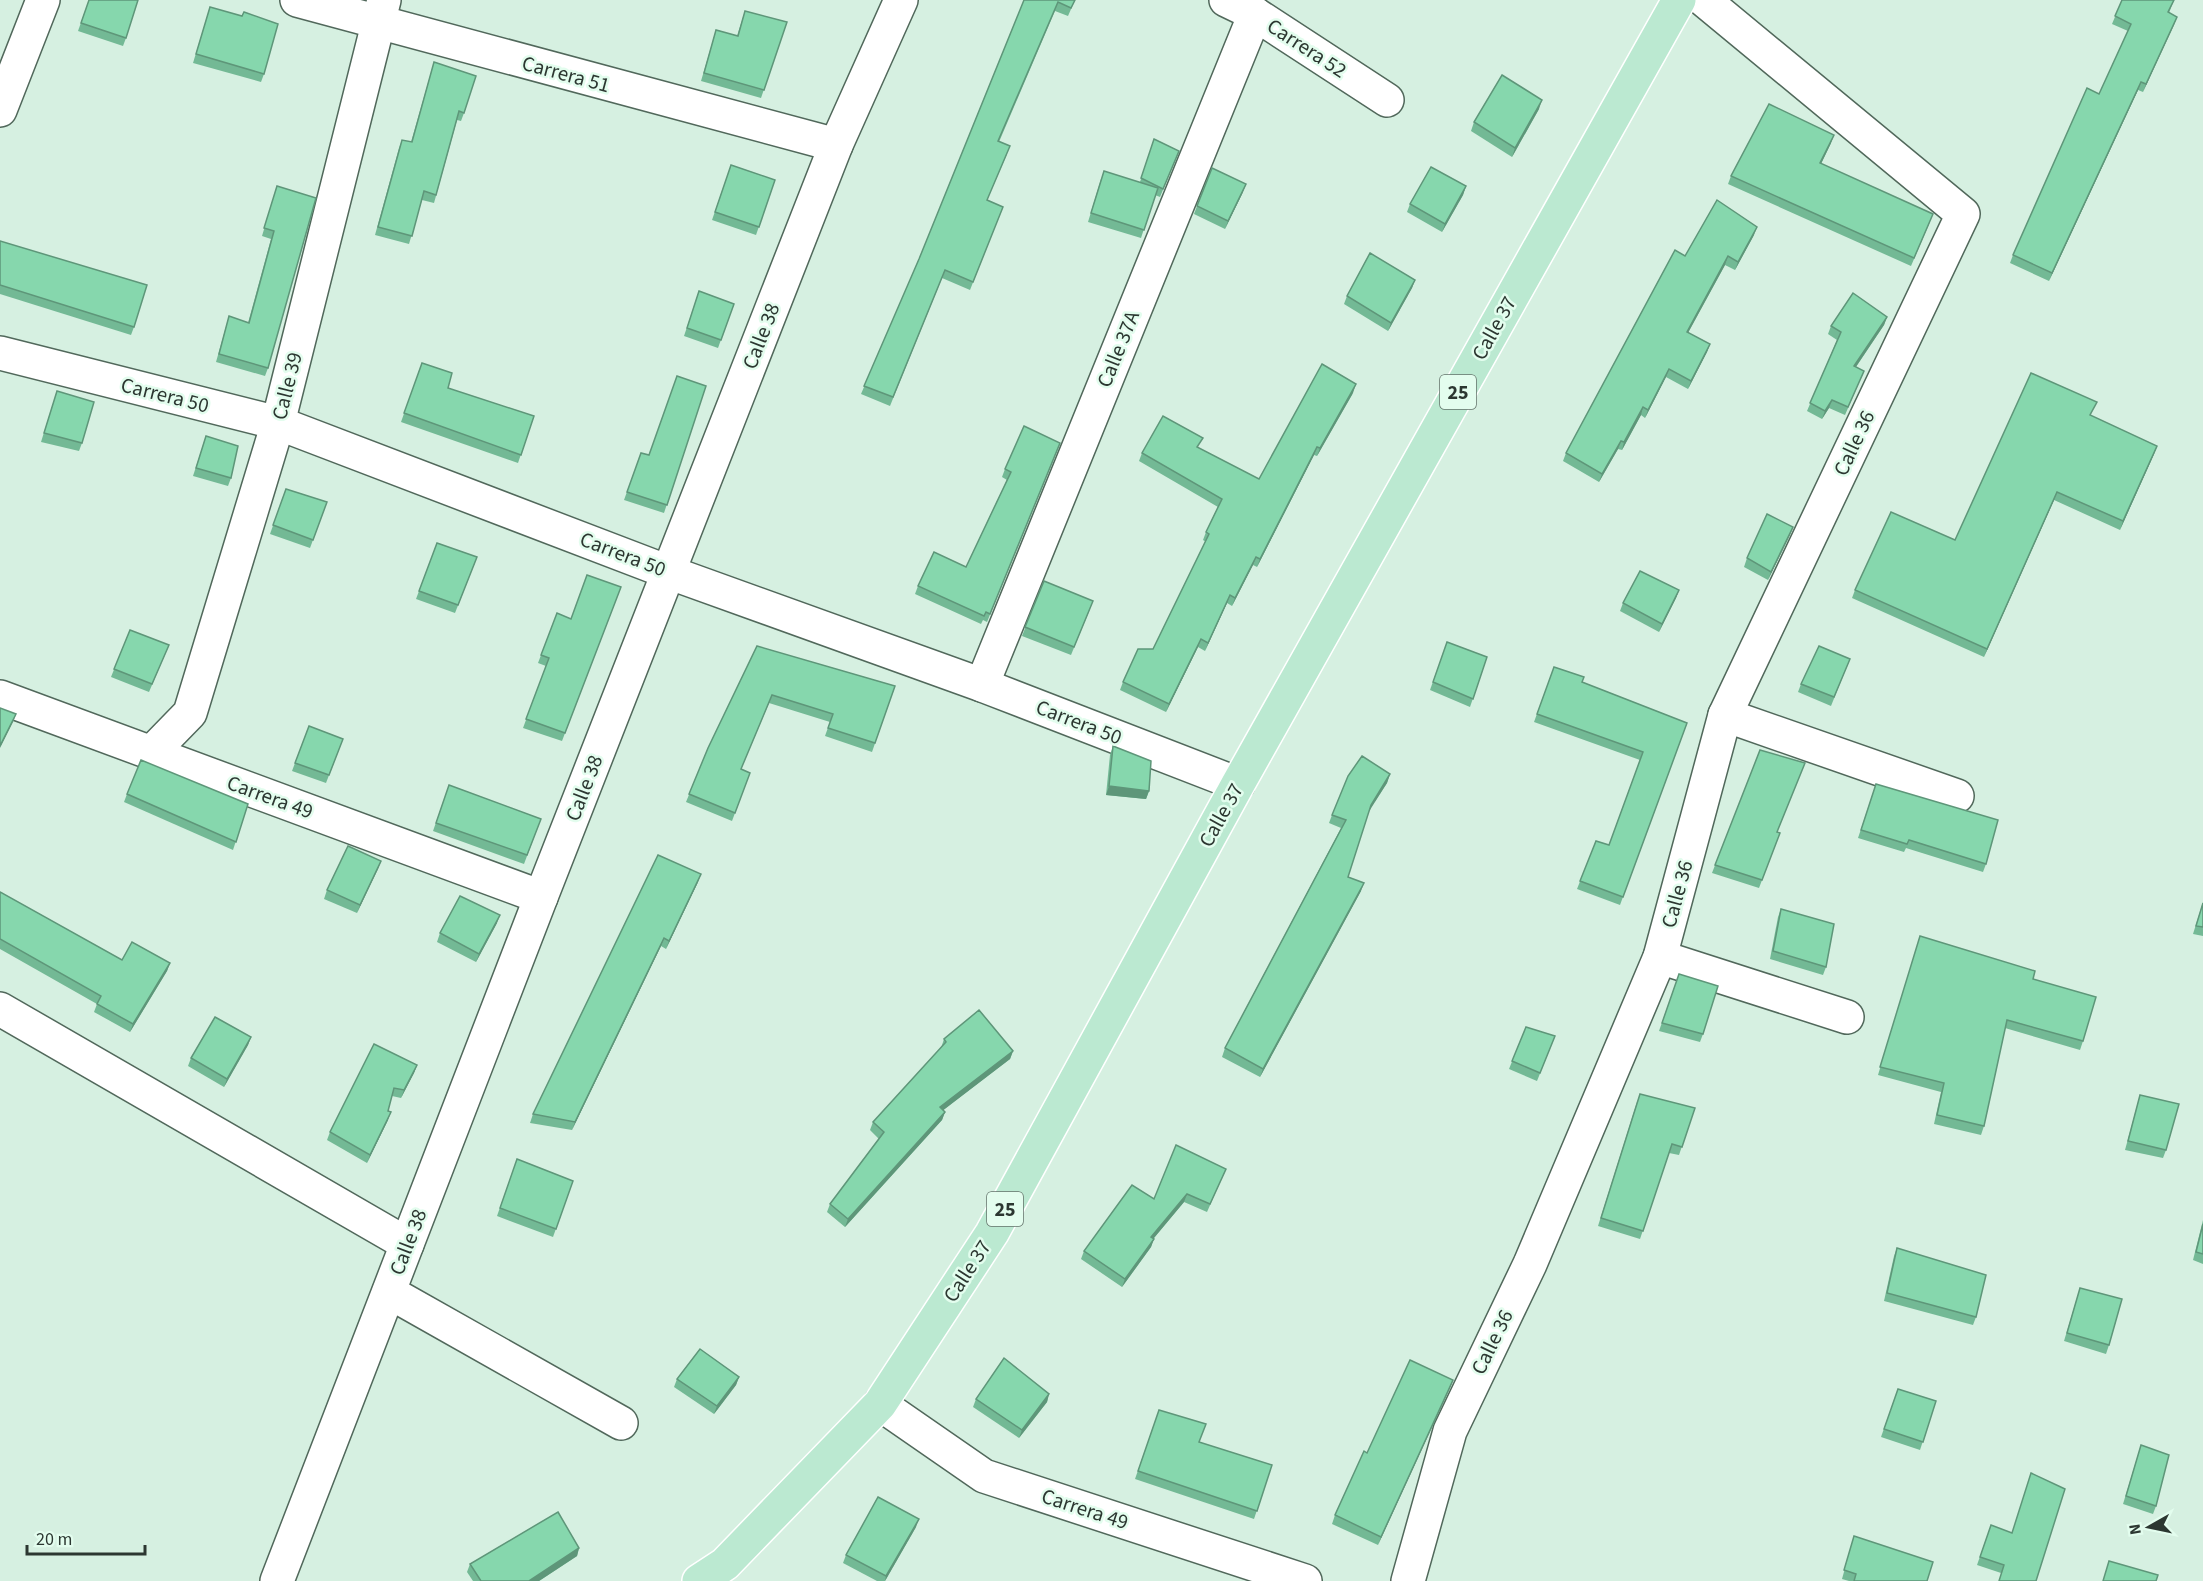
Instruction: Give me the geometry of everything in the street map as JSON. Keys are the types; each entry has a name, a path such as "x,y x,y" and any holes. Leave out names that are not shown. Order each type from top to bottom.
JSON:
{"main road":[{"name":"Calle 37","path":"699,1581 725,1564 880,1404 992,1233 1238,784 1679,0"}],"street":[{"path":"0,110 43,0"},
{"name":"Carrera 51","path":"297,0 381,12 836,145"},
{"name":"Calle 38","path":"277,1581 541,897 836,145 901,0"},
{"name":"Carrera 52","path":"1226,0 1255,14 1387,100"},
{"name":"Calle 36","path":"1408,1581 1450,1431 1530,1264 1660,957 1725,715 1963,214 1704,0"},
{"name":"Calle 39","path":"151,753 190,713 278,423 381,12"},
{"name":"Calle 37A","path":"982,685 1255,14"},
{"name":"Carrera 50","path":"0,353 278,423 669,572 982,685 1238,784"},
{"name":"Carrera 49","path":"0,697 541,897"},
{"path":"1725,715 1958,796"},
{"path":"1660,957 1847,1017"},
{"path":"0,1009 407,1244"},
{"path":"389,1292 621,1424"},
{"name":"Carrera 49","path":"880,1404 984,1476 1305,1581"}],"building":[{"path":"89,0 138,0 126,38 81,23"},
{"path":"1024,0 1075,0 1071,8 1058,2 998,141 1010,146 987,200 1003,207 973,282 945,270 893,397 864,386 919,259"},
{"path":"2122,0 2174,0 2168,12 2177,17 2146,84 2141,82 2052,273 2013,255 2087,88 2099,94 2131,24 2115,16"},
{"path":"210,7 242,16 244,12 278,24 264,74 196,54"},
{"path":"745,11 787,22 764,90 704,73 716,30 738,36"},
{"path":"434,62 476,76 464,113 459,111 436,195 424,191 412,236 378,227 402,140 412,142"},
{"path":"1502,75 1542,100 1515,148 1474,122"},
{"path":"1769,104 1834,135 1820,163 1933,214 1914,258 1731,176"},
{"path":"1154,139 1179,151 1163,189 1141,178"},
{"path":"731,165 775,180 759,227 715,212"},
{"path":"1431,167 1466,186 1445,224 1410,204"},
{"path":"1212,168 1246,184 1228,221 1197,206"},
{"path":"1104,171 1158,188 1144,230 1091,213"},
{"path":"277,186 316,198 268,368 219,354 229,316 249,323 274,231 264,228"},
{"path":"1717,200 1757,227 1738,262 1728,256 1687,332 1710,344 1691,381 1669,369 1648,410 1643,407 1624,442 1621,441 1602,474 1566,453 1675,250 1685,256"},
{"path":"0,241 147,285 134,327 0,285"},
{"path":"1370,253 1415,280 1391,323 1347,296"},
{"path":"699,291 734,304 721,340 687,328"},
{"path":"1853,293 1887,317 1854,366 1864,371 1848,407 1832,400 1825,411 1810,403 1841,332 1831,326"},
{"path":"422,363 452,373 448,388 534,416 521,455 404,413"},
{"path":"1322,364 1356,384 1320,448 1317,447 1260,559 1256,557 1235,598 1230,595 1208,643 1201,639 1169,704 1123,682 1138,649 1153,649 1209,534 1206,532 1222,499 1142,453 1163,416 1203,438 1197,447 1259,479"},
{"path":"2031,373 2097,402 2090,415 2157,446 2123,521 2057,492 1987,649 1855,590 1891,512 1955,540"},
{"path":"677,376 706,386 667,505 627,492 641,453 649,455"},
{"path":"57,391 94,402 82,443 44,433"},
{"path":"1024,426 1060,443 990,614 986,612 984,616 918,586 934,552 966,567 1011,472 1005,469"},
{"path":"206,436 238,446 231,478 196,468"},
{"path":"286,489 327,502 313,540 273,525"},
{"path":"1767,514 1793,527 1771,572 1747,558"},
{"path":"437,543 477,557 458,605 419,591"},
{"path":"1640,571 1679,590 1662,624 1623,603"},
{"path":"587,575 621,587 565,733 526,719 549,658 541,655 557,613 571,619"},
{"path":"1044,581 1093,601 1074,647 1025,627"},
{"path":"130,630 169,645 152,684 114,669"},
{"path":"1447,642 1487,657 1473,699 1433,682"},
{"path":"757,646 895,686 875,743 828,728 833,714 772,695 741,769 750,773 735,813 689,794 708,748"},
{"path":"1819,646 1850,659 1834,697 1801,684"},
{"path":"1554,667 1584,677 1582,682 1687,723 1623,897 1580,881 1596,841 1609,845 1643,752 1537,714"},
{"path":"0,708 16,714 0,746"},
{"path":"309,726 343,739 329,775 295,763"},
{"path":"1113,746 1151,761 1149,791 1109,786"},
{"path":"1760,750 1805,763 1777,832 1780,833 1762,880 1715,865"},
{"path":"1362,756 1390,774 1371,805 1348,877 1364,883 1263,1069 1225,1048 1346,820 1332,815 1348,776"},
{"path":"141,760 248,804 236,842 127,794"},
{"path":"1876,784 1998,820 1986,864 1909,840 1907,844 1861,830"},
{"path":"449,785 541,819 527,855 436,823"},
{"path":"348,846 381,861 360,905 327,890"},
{"path":"658,855 701,874 669,941 664,938 575,1122 533,1114"},
{"path":"0,892 122,960 132,942 170,963 133,1024 97,1004 101,996 0,939"},
{"path":"460,896 500,915 479,954 440,933"},
{"path":"2203,903 2203,927 2196,926"},
{"path":"1781,909 1834,924 1826,967 1773,951"},
{"path":"1920,936 2035,971 2033,979 2096,997 2083,1041 2007,1020 1984,1126 1937,1115 1944,1083 1880,1067"},
{"path":"1679,974 1718,986 1703,1034 1662,1023"},
{"path":"979,1010 1013,1051 940,1107 945,1112 848,1219 830,1204 884,1132 873,1122 946,1042 944,1039"},
{"path":"215,1017 251,1037 227,1079 191,1058"},
{"path":"1526,1027 1555,1036 1540,1073 1512,1061"},
{"path":"374,1044 417,1065 404,1090 394,1088 388,1111 391,1112 370,1155 330,1132"},
{"path":"1640,1094 1695,1108 1682,1147 1672,1144 1643,1231 1601,1218"},
{"path":"2140,1095 2179,1104 2166,1150 2128,1141"},
{"path":"1176,1145 1226,1169 1210,1204 1187,1194 1151,1237 1154,1239 1125,1279 1084,1251 1132,1185 1154,1199"},
{"path":"517,1159 573,1181 556,1229 500,1208"},
{"path":"2203,1224 2203,1254 2196,1252"},
{"path":"1897,1248 1986,1275 1976,1317 1887,1293"},
{"path":"2080,1288 2122,1299 2109,1345 2067,1333"},
{"path":"700,1349 739,1377 717,1406 677,1379"},
{"path":"1004,1358 1049,1394 1022,1430 976,1399"},
{"path":"1410,1360 1453,1380 1381,1537 1335,1515 1364,1451 1367,1453"},
{"path":"1898,1389 1936,1401 1923,1442 1884,1429"},
{"path":"1159,1410 1206,1424 1199,1442 1272,1465 1257,1511 1138,1471"},
{"path":"2141,1445 2169,1455 2156,1506 2126,1496"},
{"path":"2031,1473 2065,1489 2036,1581 1999,1581 2004,1565 1980,1557 1991,1525 2012,1533"},
{"path":"878,1497 919,1519 886,1576 846,1555"},
{"path":"558,1512 579,1548 529,1581 481,1581 470,1564"},
{"path":"1854,1536 1933,1562 1927,1581 1854,1581 1856,1574 1844,1570"},
{"path":"2109,1561 2158,1575 2156,1581 2103,1581"}]}
